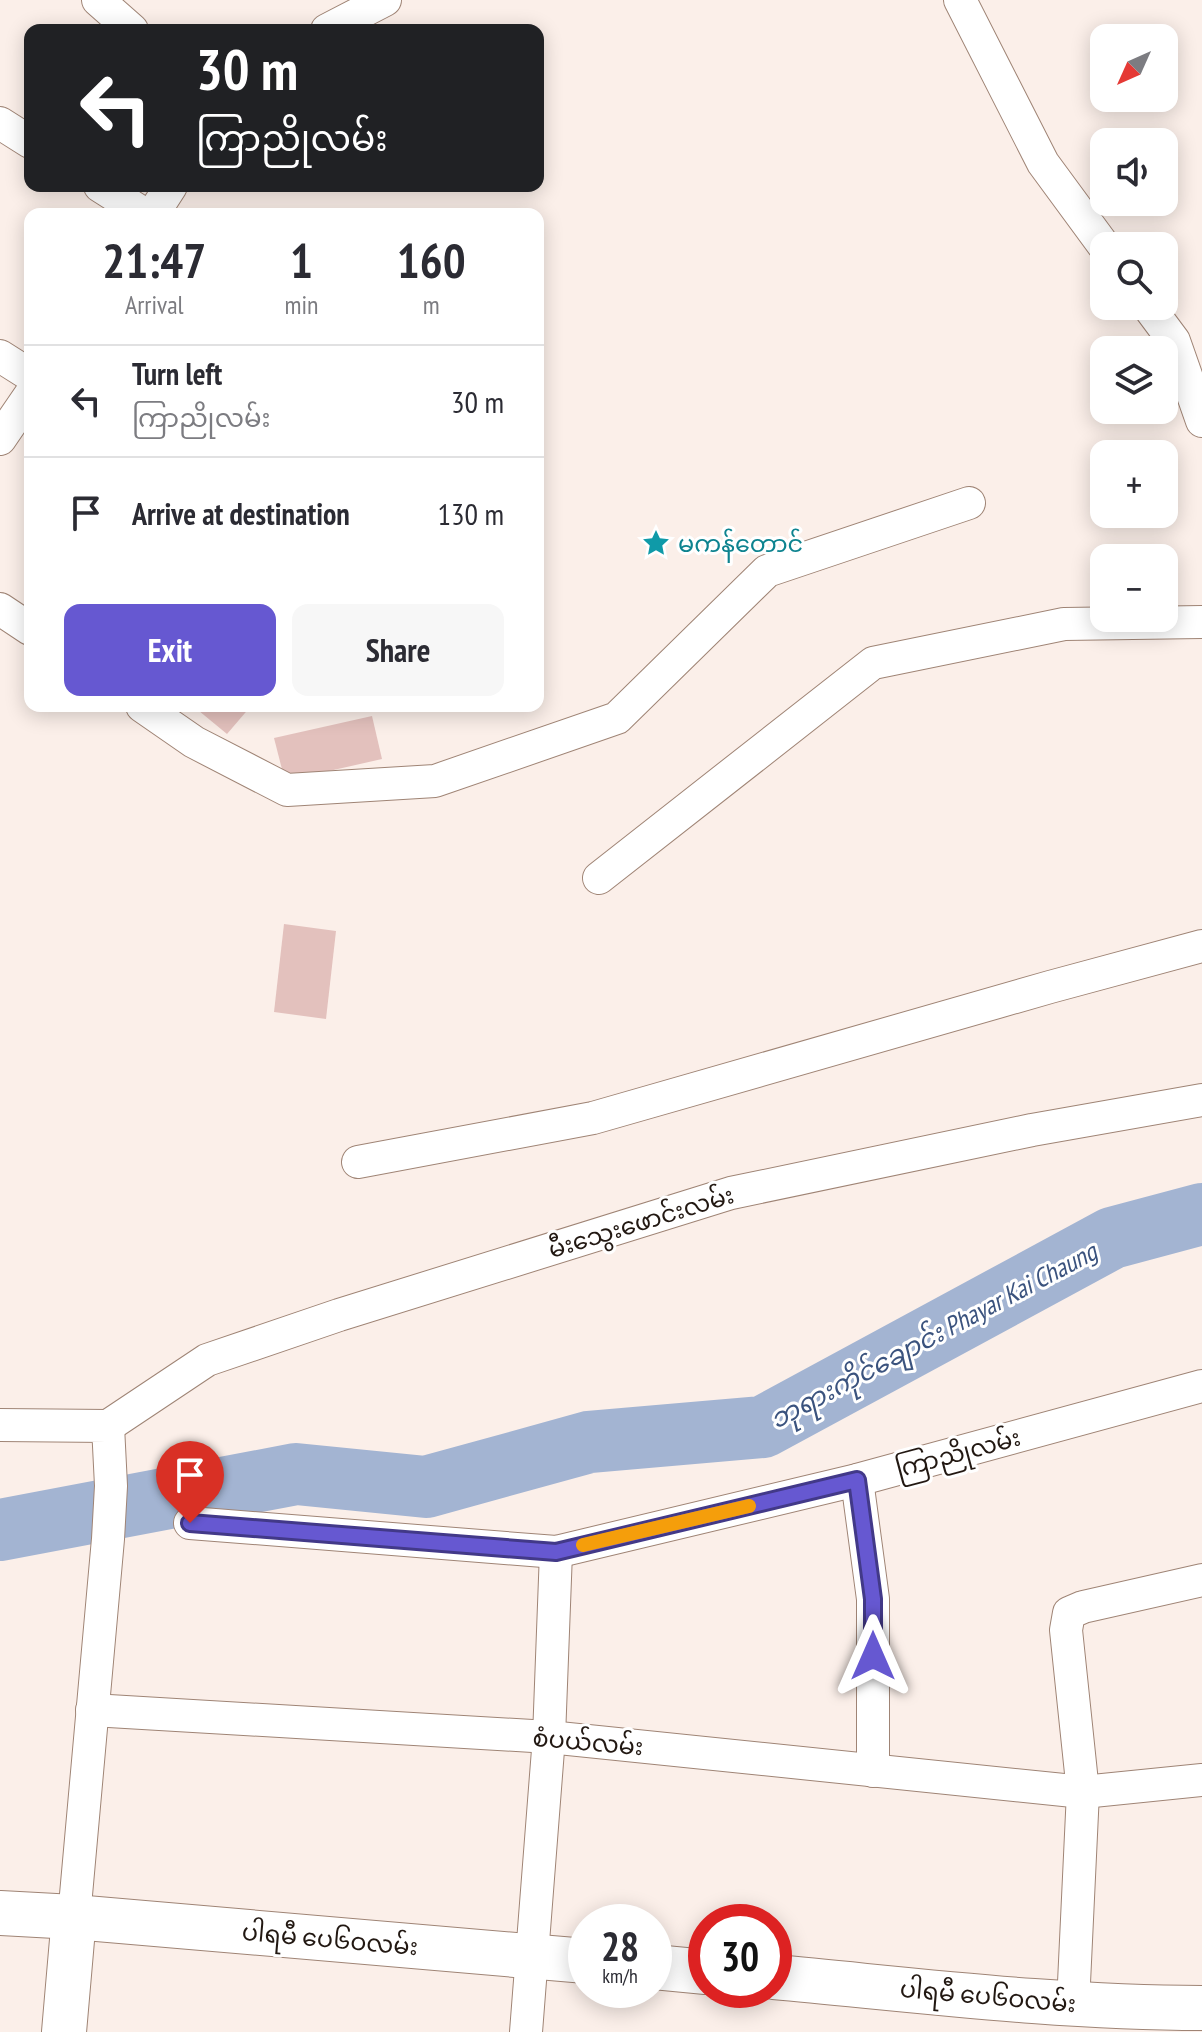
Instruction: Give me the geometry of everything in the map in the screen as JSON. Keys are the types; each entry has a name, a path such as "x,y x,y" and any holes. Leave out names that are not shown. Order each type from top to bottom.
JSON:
{"street":[{"path":"98,0 125,24"},
{"path":"339,24 385,0"},
{"path":"960,0 1043,163 1094,232"},
{"path":"0,123 24,138"},
{"path":"109,192 135,208"},
{"path":"1158,320 1174,341 1202,419"},
{"path":"0,356 24,371"},
{"path":"0,439 24,404"},
{"path":"151,712 194,742 287,790 435,781 617,718 767,571 969,503"},
{"path":"0,609 24,625"},
{"path":"599,878 873,663 1064,624 1202,622"},
{"path":"358,1162 593,1118 1202,946"},
{"name":"မီးသွေးဖောင်းလမ်း","path":"108,1426 207,1360 339,1315 731,1193 1032,1130 1202,1100"},
{"name":"ကြာညိုလမ်း","path":"190,1523 556,1552 857,1480 1202,1386"},
{"path":"0,1425 108,1426 111,1486 108,1539 64,2032"},
{"path":"857,1480 873,1599 873,1771"},
{"path":"526,2032 549,1737 556,1552"},
{"path":"1073,2004 1083,1792 1066,1630 1069,1613 1083,1607 1202,1580"},
{"name":"စံပယ်လမ်း","path":"92,1710 549,1737 1083,1792 1202,1780"},
{"name":"ပါရမီ ပေ၆ဝလမ်း","path":"0,1913 568,1959"},
{"name":"ပါရမီ ပေ၆ဝလမ်း","path":"792,1979 1073,2004 1202,2008"}],"building":[{"path":"200,712 246,712 227,734"},
{"path":"372,716 382,759 285,781 274,738"},
{"path":"284,924 336,931 326,1019 274,1012"}],"waterway":[{"name":"ဘုရားကိုင်ချောင်း Phayar Kai Chaung","path":"0,1530 296,1474 426,1487 589,1442 763,1427 1112,1238 1202,1214"}],"slow traffic":[{"path":"583,1545 749,1506"}],"place":[{"name":"မကန်တောင်","path":"656,543"}],"route":[{"path":"190,1523 556,1552 857,1480 873,1599 873,1656"}]}
